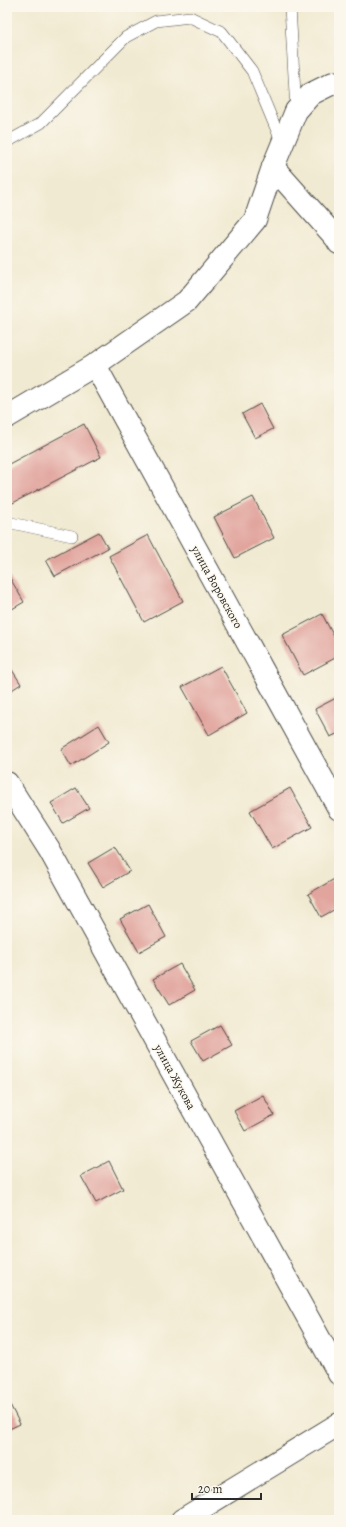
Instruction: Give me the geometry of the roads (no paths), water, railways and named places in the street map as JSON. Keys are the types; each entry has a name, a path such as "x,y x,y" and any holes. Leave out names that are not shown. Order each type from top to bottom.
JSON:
{"street":[{"path":"7,417 94,365 188,301 255,220 273,166 296,111 311,94 333,83 339,82"},
{"path":"273,166 339,243"},
{"name":"улица Воровского","path":"94,365 339,809"},
{"name":"улица Жукова","path":"7,783 49,849 339,1374"},
{"path":"182,1520 339,1424"}],"lane":[{"path":"290,7 296,111"},
{"path":"7,142 41,123 126,37 156,21 190,17 222,32 252,71 283,144"},
{"path":"7,522 72,536"}]}
